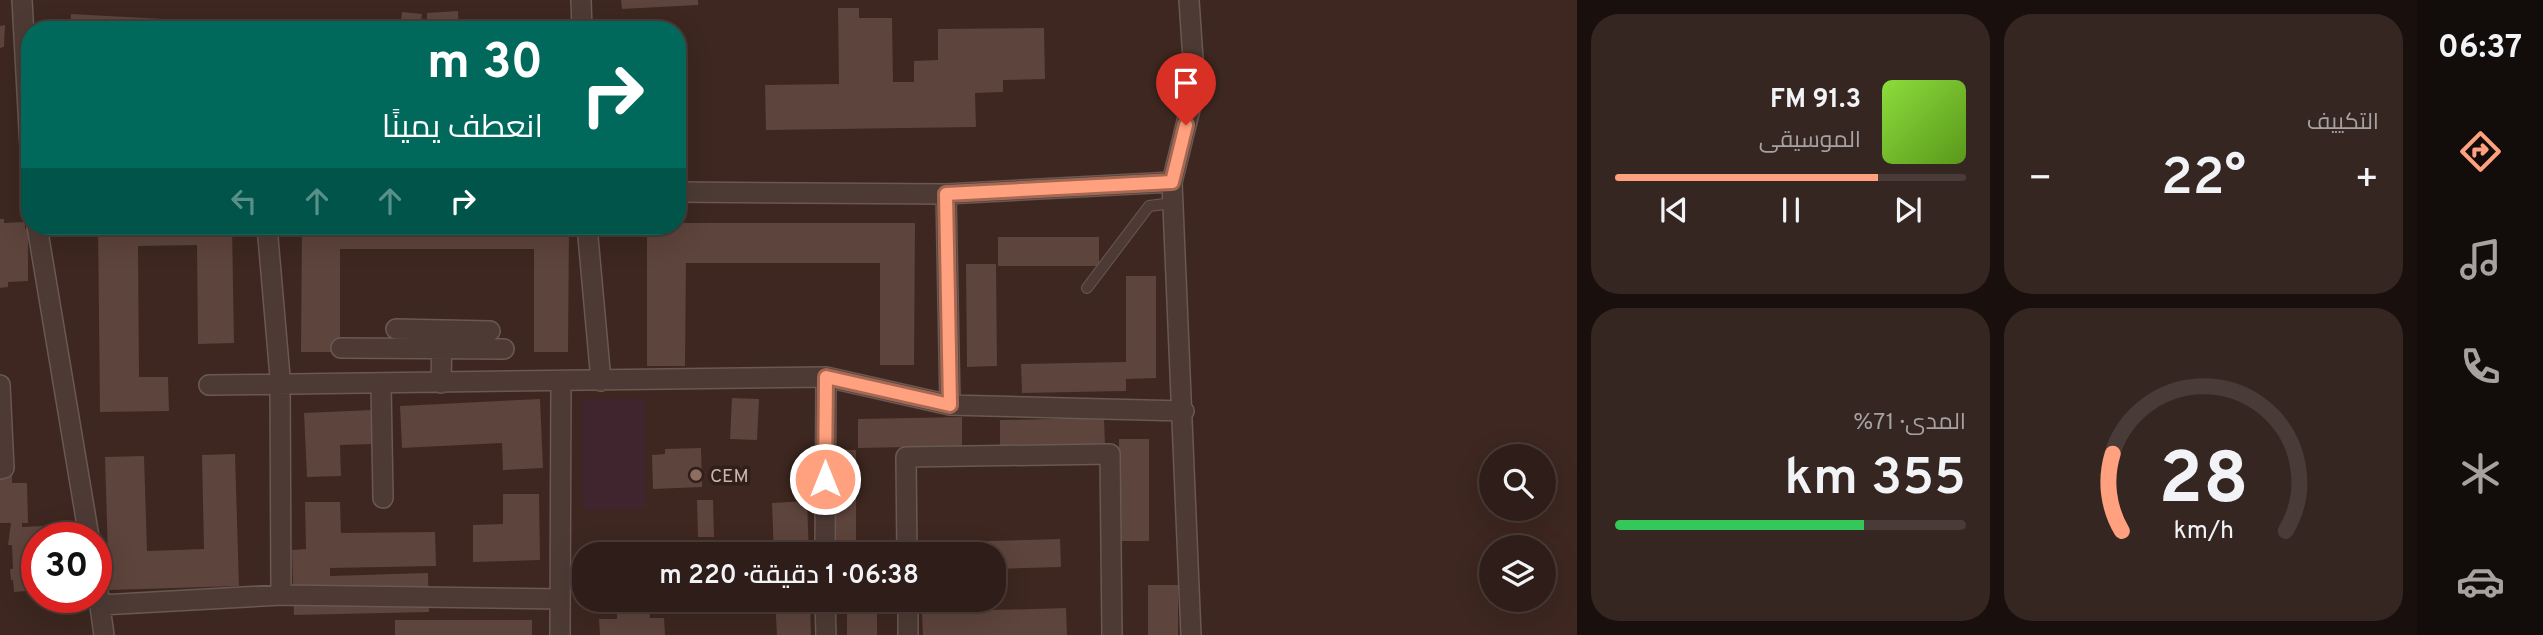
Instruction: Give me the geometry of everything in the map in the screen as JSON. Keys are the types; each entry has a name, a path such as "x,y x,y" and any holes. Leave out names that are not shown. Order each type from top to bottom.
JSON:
{"street":[{"path":"22,0 23,21"},
{"path":"581,0 582,21"},
{"path":"1189,0 1195,89 1172,182 1184,411 1191,635"},
{"path":"686,192 946,194 1172,182"},
{"path":"946,194 950,405"},
{"path":"39,235 86,522"},
{"path":"268,235 280,385 281,595"},
{"path":"588,235 601,381"},
{"path":"396,329 504,349"},
{"path":"341,348 442,339 490,331"},
{"path":"441,383 442,339"},
{"path":"209,385 601,381 794,368 950,405 1184,411"},
{"path":"825,542 826,377"},
{"path":"560,635 561,381"},
{"path":"381,384 383,498"},
{"path":"0,385 4,468 0,469"},
{"path":"908,542 906,457 1110,454 1112,635"},
{"path":"112,604 281,595 560,599"},
{"path":"825,612 826,635"},
{"path":"908,612 908,635"},
{"path":"102,613 104,635"}],"lane":[{"path":"1087,288 1149,206 1173,203"}],"shaded area":[{"path":"583,399 645,399 645,509 583,510"}],"building":[{"path":"621,0 698,0 698,5 622,9"},
{"path":"838,8 859,8 859,18 892,18 893,82 914,82 914,61 938,60 938,29 1044,28 1045,79 1003,80 1003,92 975,93 976,127 766,130 765,85 839,84"},
{"path":"458,11 459,21 427,21 427,13"},
{"path":"402,12 422,14 421,21 401,21"},
{"path":"71,14 164,19 164,21 71,21"},
{"path":"5,25 4,47 0,48 0,26"},
{"path":"0,219 4,219 4,223 21,222 21,235 28,235 28,281 8,282 8,287 0,288"},
{"path":"686,223 915,223 914,365 880,365 880,263 686,263 685,366 647,366 647,235 686,235"},
{"path":"98,235 232,235 234,343 198,344 197,245 138,246 139,377 168,377 169,411 100,412"},
{"path":"302,235 569,235 568,352 534,352 534,249 340,249 340,352 301,352"},
{"path":"998,237 1099,237 1099,266 998,266"},
{"path":"966,264 996,264 997,366 967,367"},
{"path":"1126,276 1156,276 1156,378 1126,379 1126,391 1022,393 1021,364 1126,362"},
{"path":"732,398 759,399 757,440 730,439"},
{"path":"540,399 543,468 503,470 502,443 402,448 400,406"},
{"path":"372,410 373,444 340,445 341,476 307,477 304,413"},
{"path":"962,417 962,446 858,448 858,419"},
{"path":"1104,418 1105,446 1000,448 1000,420"},
{"path":"1119,439 1149,439 1149,541 1119,541"},
{"path":"701,448 702,487 653,489 652,455 665,454 665,449"},
{"path":"826,450 856,450 856,542 826,542"},
{"path":"235,454 239,586 112,590 112,522 107,522 105,457 144,456 147,551 204,549 202,455"},
{"path":"0,470 12,470 12,483 27,483 28,522 21,522 21,591 14,592 11,580 12,545 8,545 11,523 0,523"},
{"path":"503,494 539,494 540,560 473,562 473,525 503,524"},
{"path":"697,500 713,500 714,537 698,537"},
{"path":"807,501 809,542 774,542 772,503"},
{"path":"305,502 340,502 341,533 435,532 436,566 330,568 330,576 428,573 429,612 294,615 292,550 306,549"},
{"path":"1060,539 1061,567 1006,569 1006,542 952,542"},
{"path":"1148,585 1178,585 1178,635 1148,635"},
{"path":"1066,608 1067,635 923,635 922,612 1006,612 1006,610"},
{"path":"617,612 650,612 650,618 664,618 665,635 600,635 599,619 617,619"},
{"path":"776,612 810,612 811,635 777,635"},
{"path":"847,612 877,612 877,635 847,635"},
{"path":"395,620 532,620 532,635 395,635"}],"place":[{"name":"CEM","path":"696,475"}],"route":[{"path":"825,479 826,377 950,405 946,194 1172,182 1186,125"}]}
